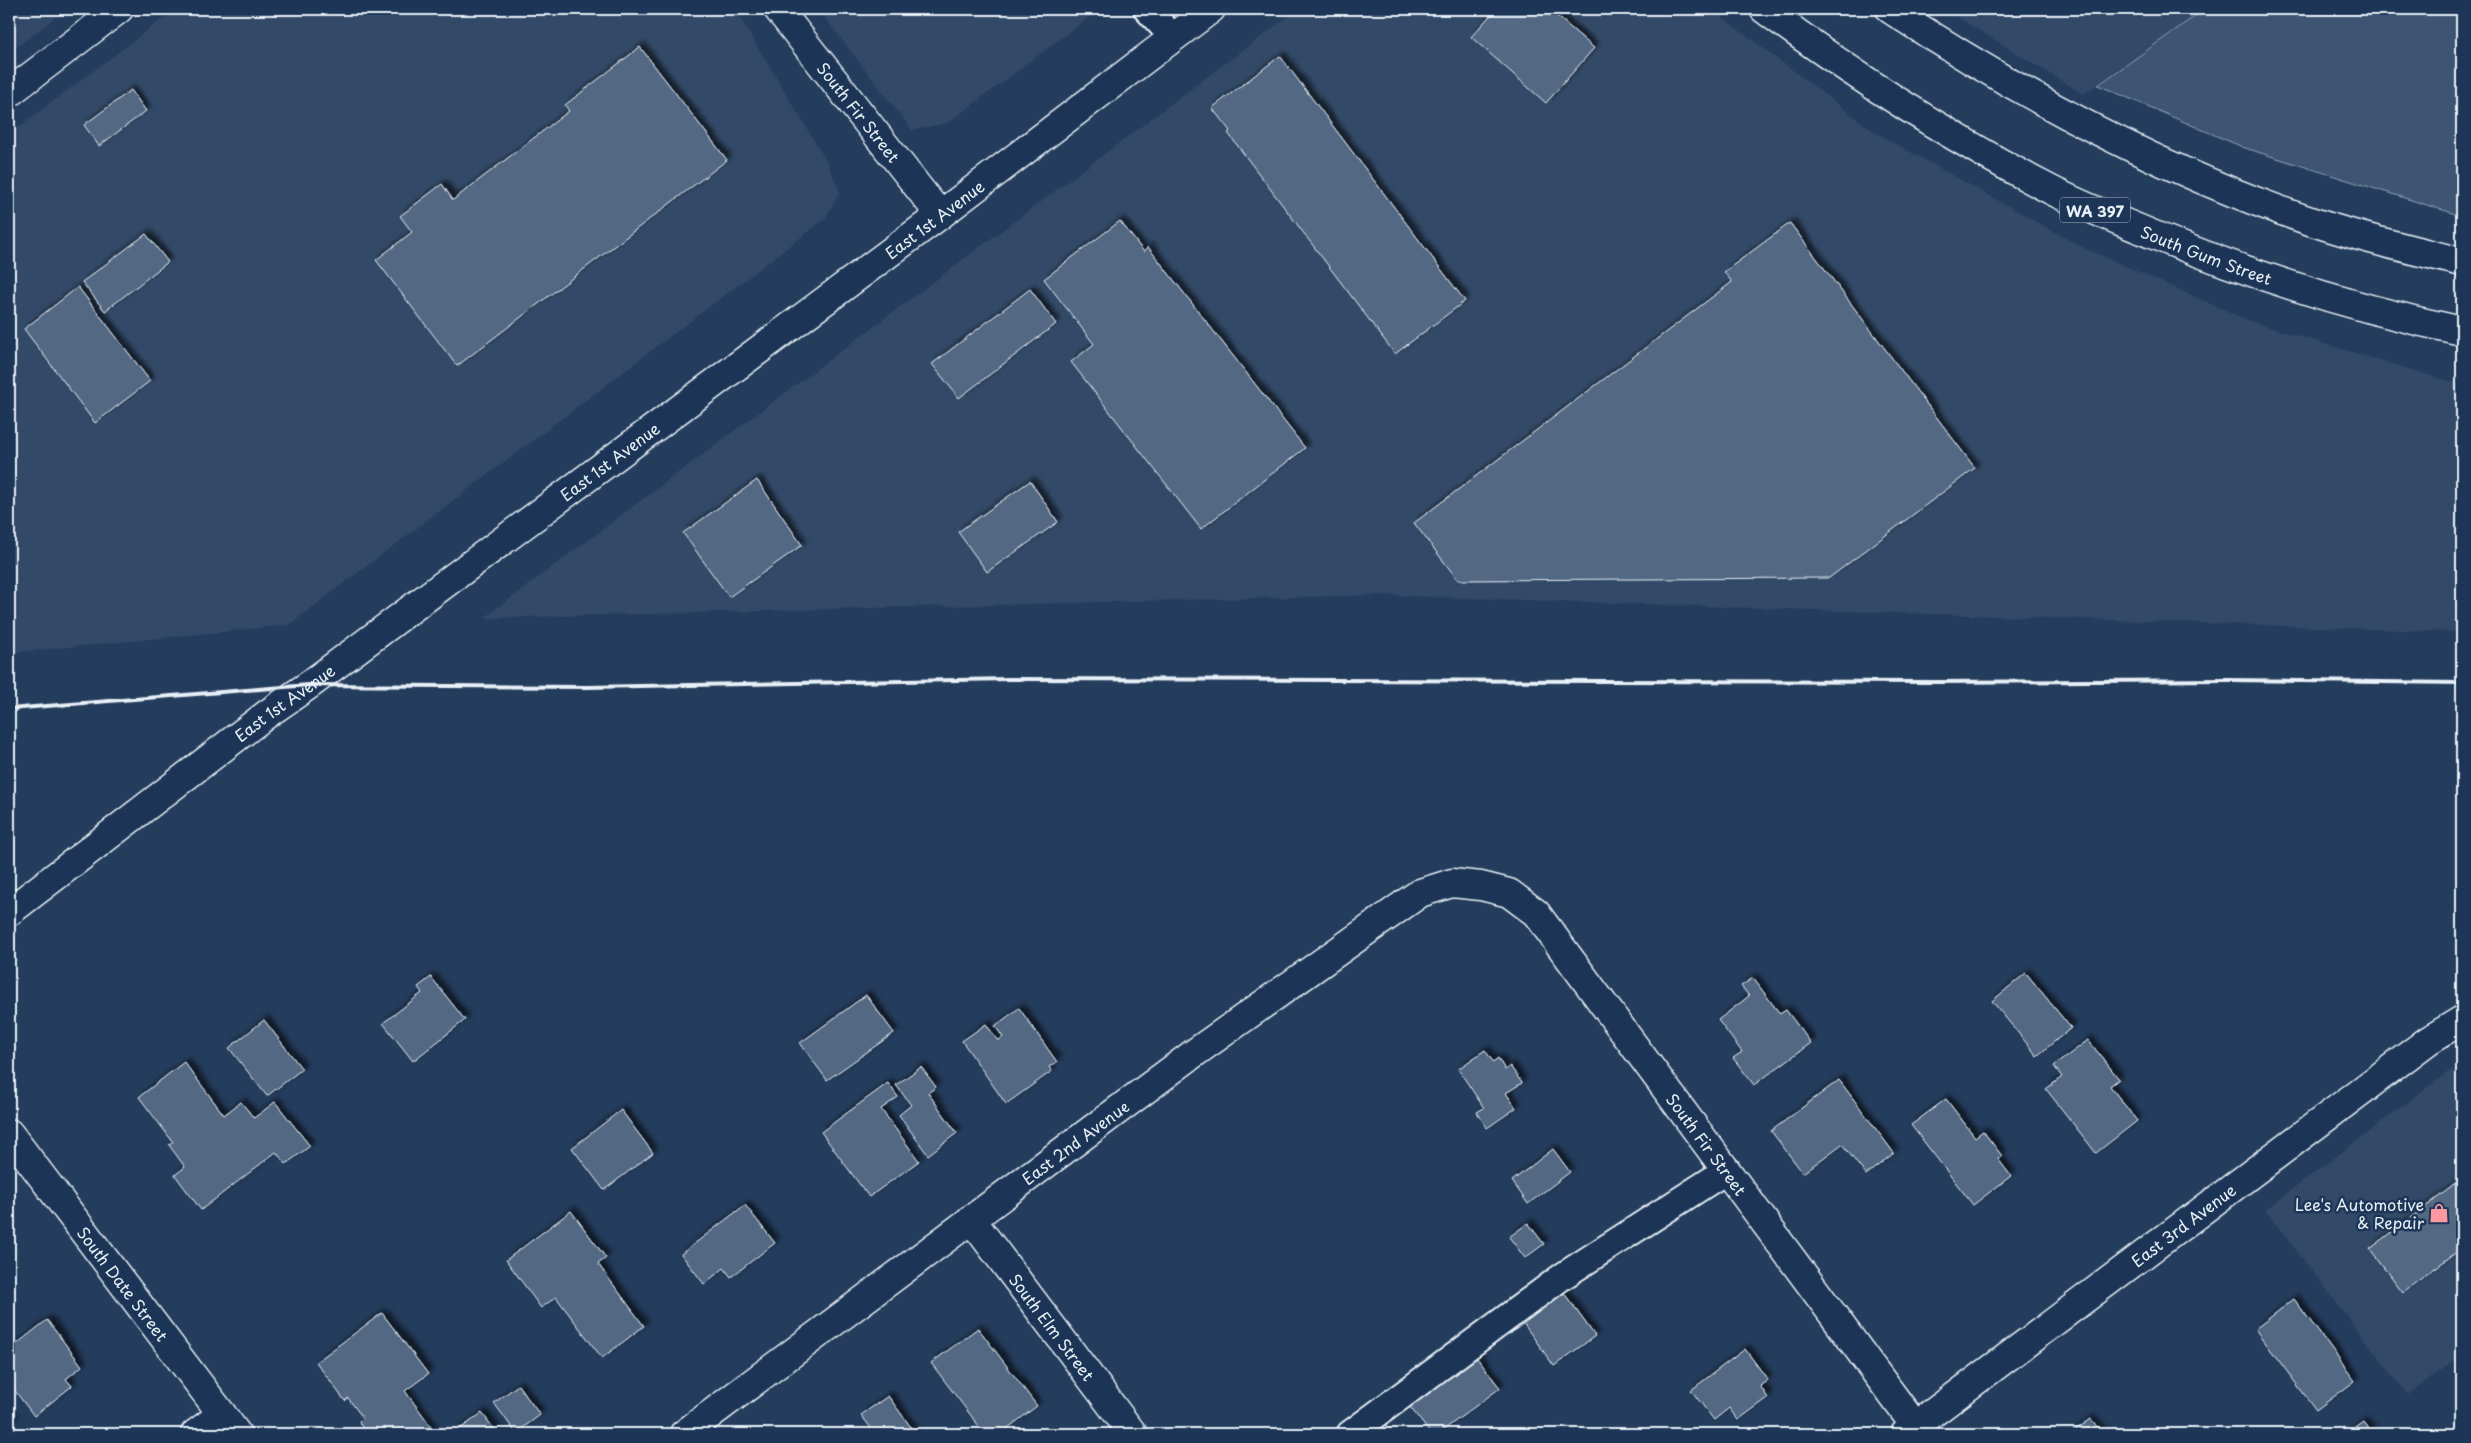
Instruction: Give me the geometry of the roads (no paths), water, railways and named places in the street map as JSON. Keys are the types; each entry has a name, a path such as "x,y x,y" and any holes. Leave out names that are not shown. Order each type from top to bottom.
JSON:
{"street":[{"path":"9,93 119,9"},
{"name":"South Fir Street","path":"778,9 940,215"},
{"name":"East 1st Avenue","path":"9,912 267,714 317,679 940,215 1211,9"},
{"name":"South Gum Street","path":"1764,9 1830,58 1900,104 1968,145 2049,189 2200,254 2279,282 2362,307 2462,331"},
{"path":"1890,9 2017,88 2087,126 2163,162 2238,194 2313,222 2393,246 2462,262"},
{"name":"East 2nd Avenue","path":"684,1434 1193,1054 1420,893 1452,883 1481,886"},
{"name":"South Fir Street","path":"1481,886 1509,893 1536,913 1727,1170 1911,1430"},
{"name":"East 3rd Avenue","path":"1911,1430 2429,1040 2462,1020"},
{"name":"South Date Street","path":"9,1132 229,1424"},
{"name":"South Elm Street","path":"971,1219 1133,1434"},
{"path":"195,1434 229,1424"}],"lane":[{"path":"1146,9 1173,38"},
{"path":"1350,1434 1563,1276 1727,1170"}],"railway":[{"path":"9,709 309,685 588,687 1010,679 1939,682 2227,680 2462,683"}],"place":[{"name":"Lee's Automotive & Repair","path":"2439,1213"}]}
